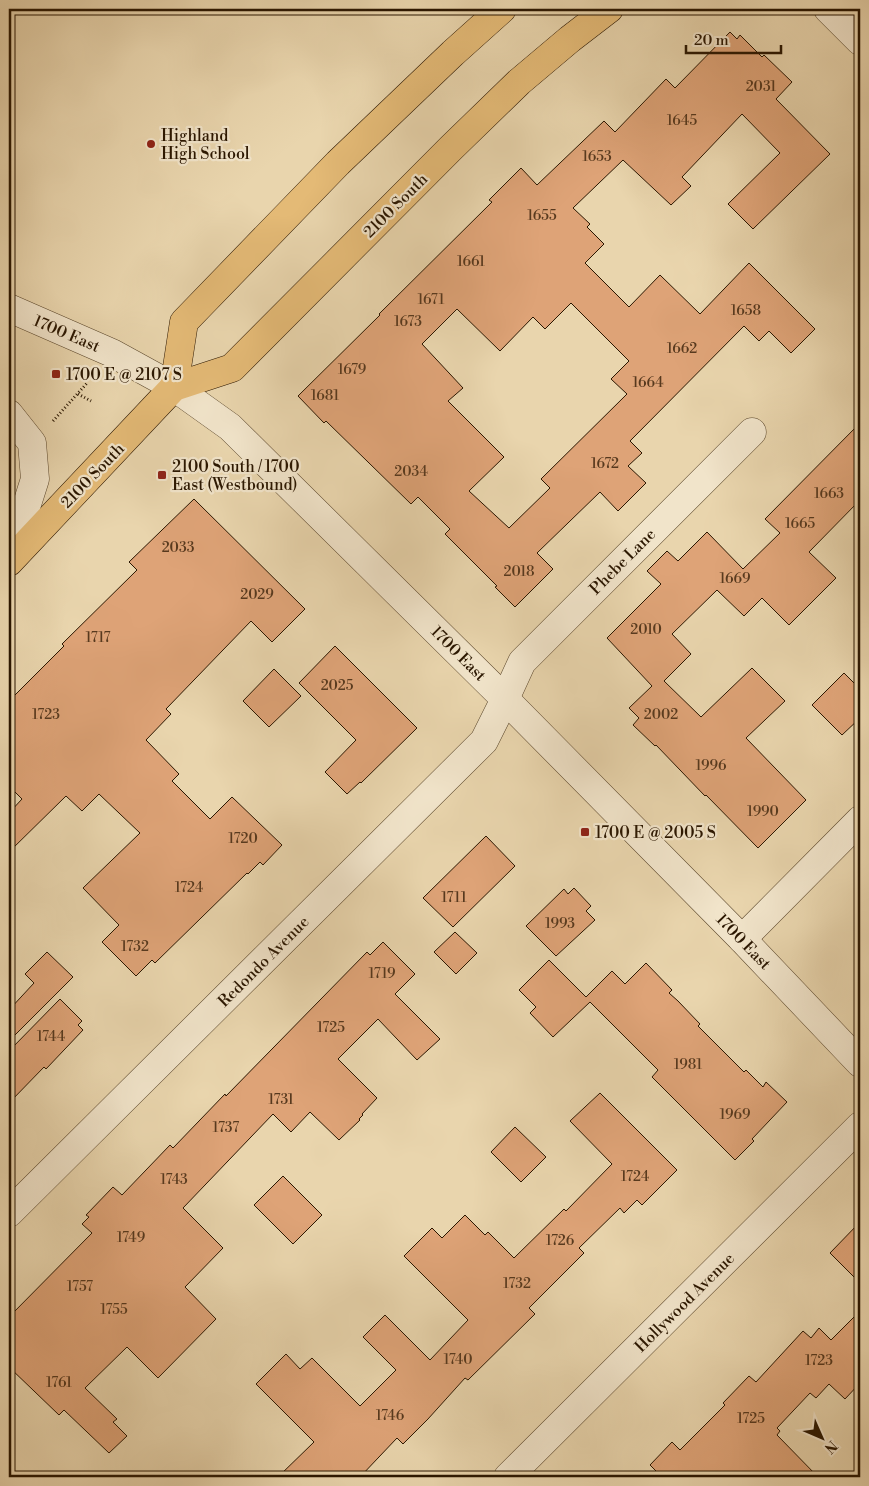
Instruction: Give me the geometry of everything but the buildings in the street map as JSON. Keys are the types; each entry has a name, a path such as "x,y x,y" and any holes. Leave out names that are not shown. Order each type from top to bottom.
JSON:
{"main road":[{"path":"174,387 184,322 338,163 502,9"},
{"name":"2100 South","path":"9,561 174,387 232,368 451,148 520,82 570,39 609,9"}],"street":[{"path":"828,9 860,41"},
{"name":"1700 East","path":"9,308 112,353 174,387 230,427 505,699 742,938 860,1063"},
{"path":"9,414 32,443 35,479 9,561"},
{"name":"Phebe Lane","path":"505,699 522,662 752,432"},
{"name":"Redondo Avenue","path":"9,1213 484,741 505,699"},
{"path":"742,938 860,820"},
{"name":"Hollywood Avenue","path":"508,1477 860,1126"}],"path":[{"path":"48,426 88,382"},
{"path":"78,394 91,401"}],"place":[{"name":"Highland High School","path":"151,144"},
{"name":"1700 E @ 2107 S","path":"56,374"},
{"name":"2100 South / 1700 East (Westbound)","path":"162,475"},
{"name":"1700 E @ 2005 S","path":"585,832"}]}
